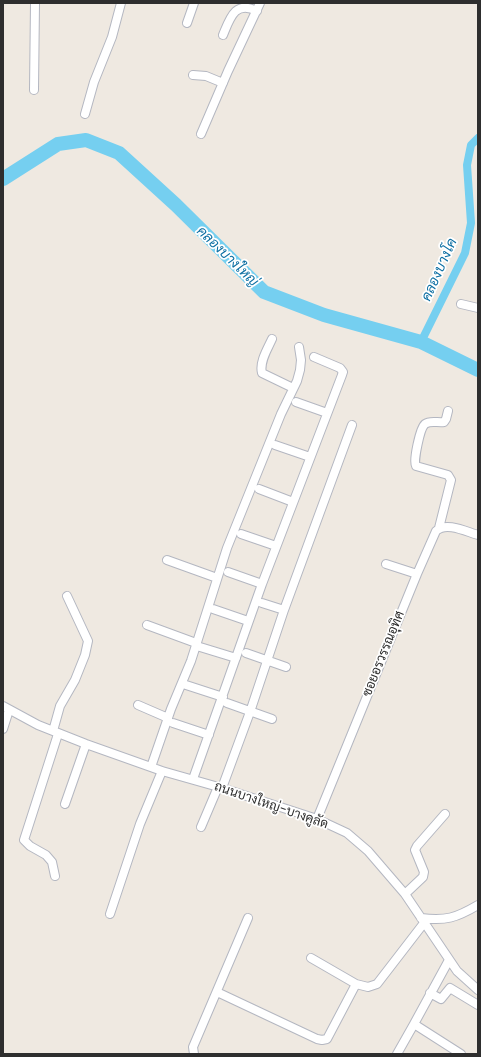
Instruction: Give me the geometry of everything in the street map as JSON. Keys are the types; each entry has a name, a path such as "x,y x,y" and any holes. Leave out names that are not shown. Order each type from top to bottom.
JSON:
{"street":[{"path":"34,90 35,3"},
{"path":"85,114 94,82 112,37 121,3"},
{"path":"187,23 194,3"},
{"path":"201,134 260,3"},
{"path":"224,35 233,13 243,7 257,11"},
{"path":"193,75 206,76 223,83"},
{"path":"461,304 478,308"},
{"path":"272,339 262,363 262,373 293,388"},
{"path":"151,767 171,720 190,661 198,645 226,548 300,370 300,347"},
{"path":"193,779 209,735 225,700 248,621 343,372 340,368 314,357"},
{"path":"296,402 327,413"},
{"name":"ซอยอรวรรณอุทิศ","path":"317,819 417,574 439,528 451,480 448,476 419,467 415,463 423,426 428,422 444,422 448,411"},
{"path":"201,827 220,787 250,712 284,610 352,425"},
{"path":"275,445 310,457"},
{"path":"259,489 293,502"},
{"path":"439,528 450,527 478,535"},
{"path":"241,534 276,546"},
{"path":"167,560 217,578"},
{"path":"386,564 417,574"},
{"path":"228,572 262,584"},
{"path":"55,876 52,862 46,855 30,846 24,840 24,834 56,733 60,706 75,680 85,655 88,641 67,596"},
{"path":"262,603 284,610"},
{"path":"213,609 248,621"},
{"path":"147,625 236,658"},
{"path":"246,653 286,667"},
{"path":"186,685 225,700 250,712 272,719"},
{"path":"138,705 209,735"},
{"path":"3,729 6,708"},
{"name":"ถนนบางใหญ่-บางคูลัด","path":"6,708 38,725 86,744 162,771 220,787 317,819 347,833 357,841 405,894 457,971 478,990"},
{"path":"65,804 86,744"},
{"path":"110,914 140,824 162,771"},
{"path":"405,894 422,877 424,872 415,850 417,846 445,814"},
{"path":"311,958 356,984 368,987 377,984 422,921 451,918 478,905"},
{"path":"194,1054 193,1047 248,918"},
{"path":"396,1054 449,960"},
{"path":"217,992 322,1040 326,1039 356,984"},
{"path":"430,993 441,999 450,988 478,1005"},
{"path":"414,1024 461,1054"}],"waterway":[{"name":"คลองบางโค","path":"421,342 465,253 471,223 467,165 471,145 478,138"},
{"name":"คลองบางใหญ่","path":"3,179 58,144 86,140 119,153 176,205 264,292 324,315 421,342 478,370"}]}
